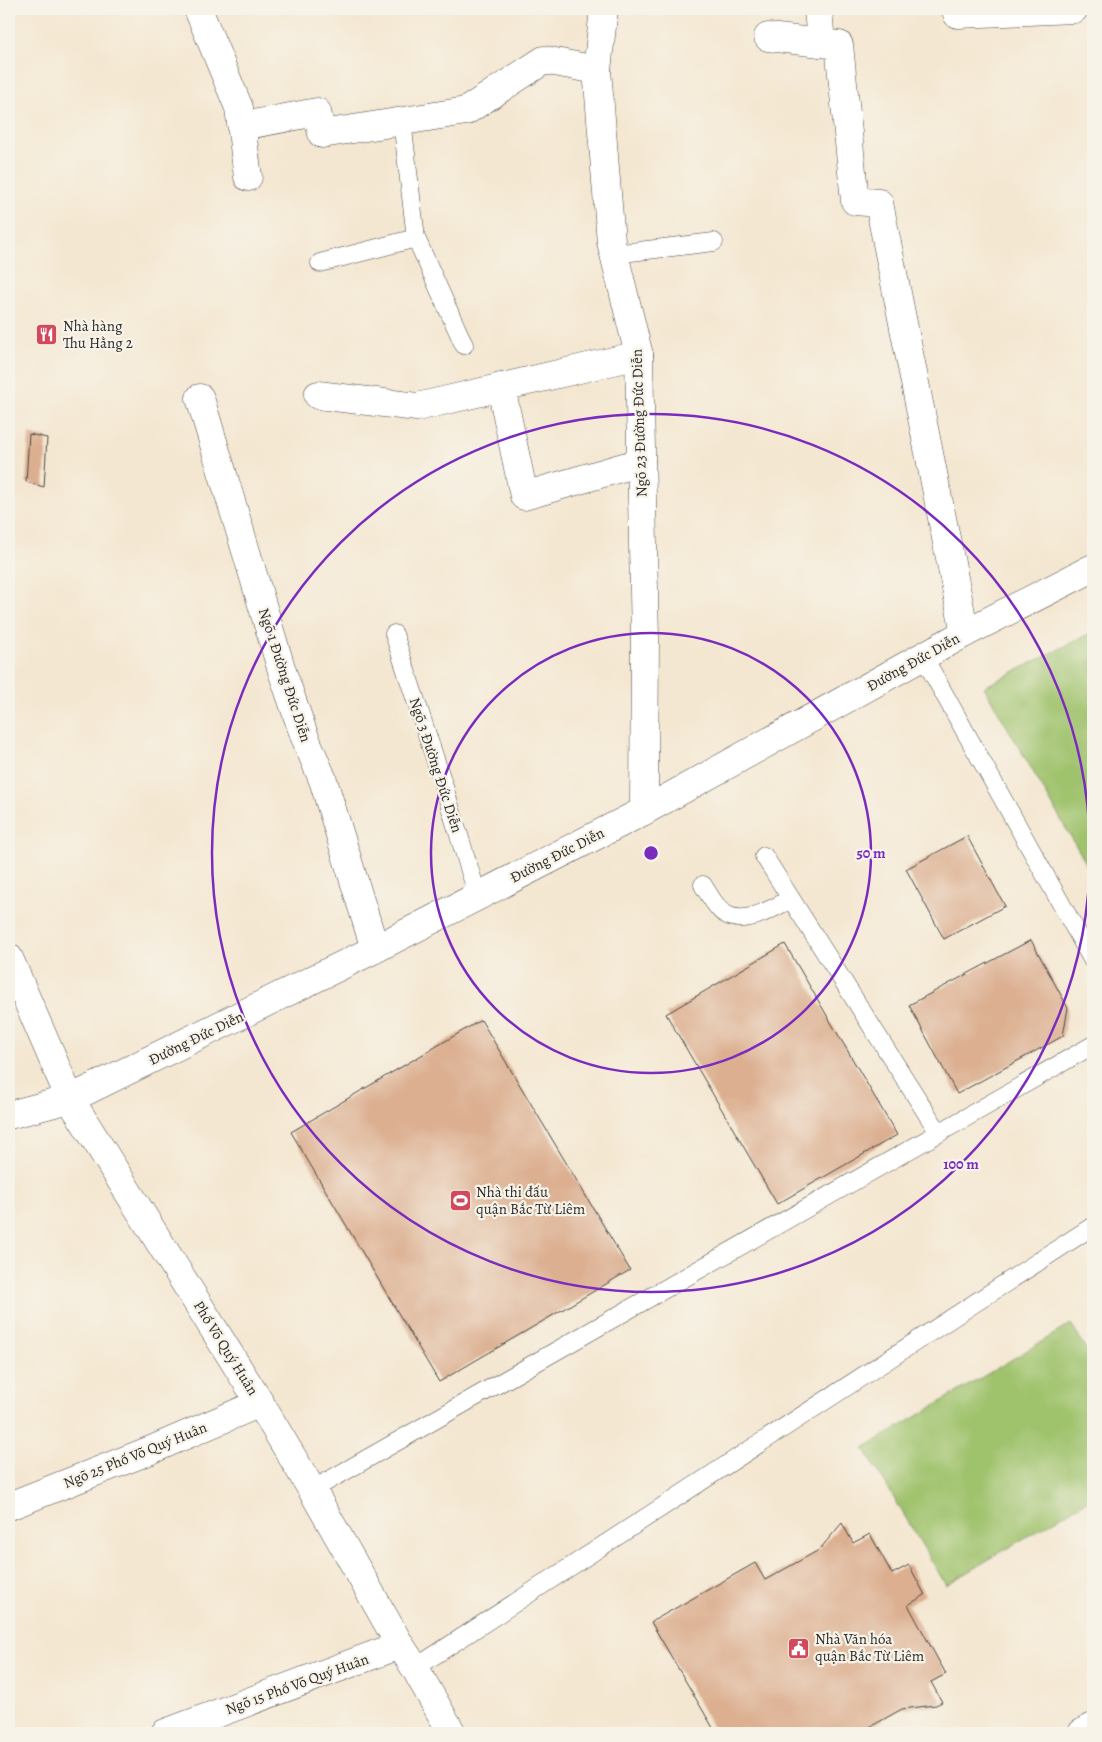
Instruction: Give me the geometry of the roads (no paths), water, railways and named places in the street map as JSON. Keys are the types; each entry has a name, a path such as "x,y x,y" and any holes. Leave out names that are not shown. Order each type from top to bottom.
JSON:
{"street":[{"path":"198,9 239,108 248,177"},
{"name":"Ngõ 23 Đường Đức Diễn","path":"604,9 597,70 611,242 639,355 645,639 644,810"},
{"path":"818,9 821,42"},
{"path":"956,9 957,14 1074,9"},
{"path":"768,37 838,44 855,201 879,203 965,633"},
{"path":"242,126 317,112 322,134 466,111 544,60 597,70"},
{"path":"318,395 417,406 639,355"},
{"path":"501,387 524,496 641,462"},
{"name":"Ngõ 1 Đường Đức Diễn","path":"200,398 282,671 304,735 323,780 375,950"},
{"name":"Đường Đức Diễn","path":"9,1115 70,1099 375,950 644,810 965,633 1093,568"},
{"name":"Phố Võ Quý Huân","path":"9,958 70,1099 260,1402 452,1733"},
{"name":"Ngõ 25 Phố Võ Quý Huân","path":"9,1506 150,1450 260,1402"},
{"name":"Ngõ 15 Phố Võ Quý Huân","path":"165,1733 400,1645"},
{"path":"1082,1733 1093,1727"}],"lane":[{"path":"402,121 416,238 464,345"},
{"path":"320,263 416,238"},
{"path":"614,254 714,242"},
{"name":"Ngõ 3 Đường Đức Diễn","path":"394,634 441,776 478,897"},
{"path":"923,656 1093,961"},
{"path":"764,856 939,1133"},
{"path":"703,885 720,910 732,918 749,918 791,899"},
{"path":"312,1490 1093,1045"},
{"path":"415,1668 1093,1226"}],"place":[{"name":"Nhà hàng Thu Hằng 2","path":"47,335"},
{"name":"Nhà thi đấu quận Bắc Từ Liêm","path":"460,1201"},
{"name":"Nhà Văn hóa quận Bắc Từ Liêm","path":"799,1648"}]}
